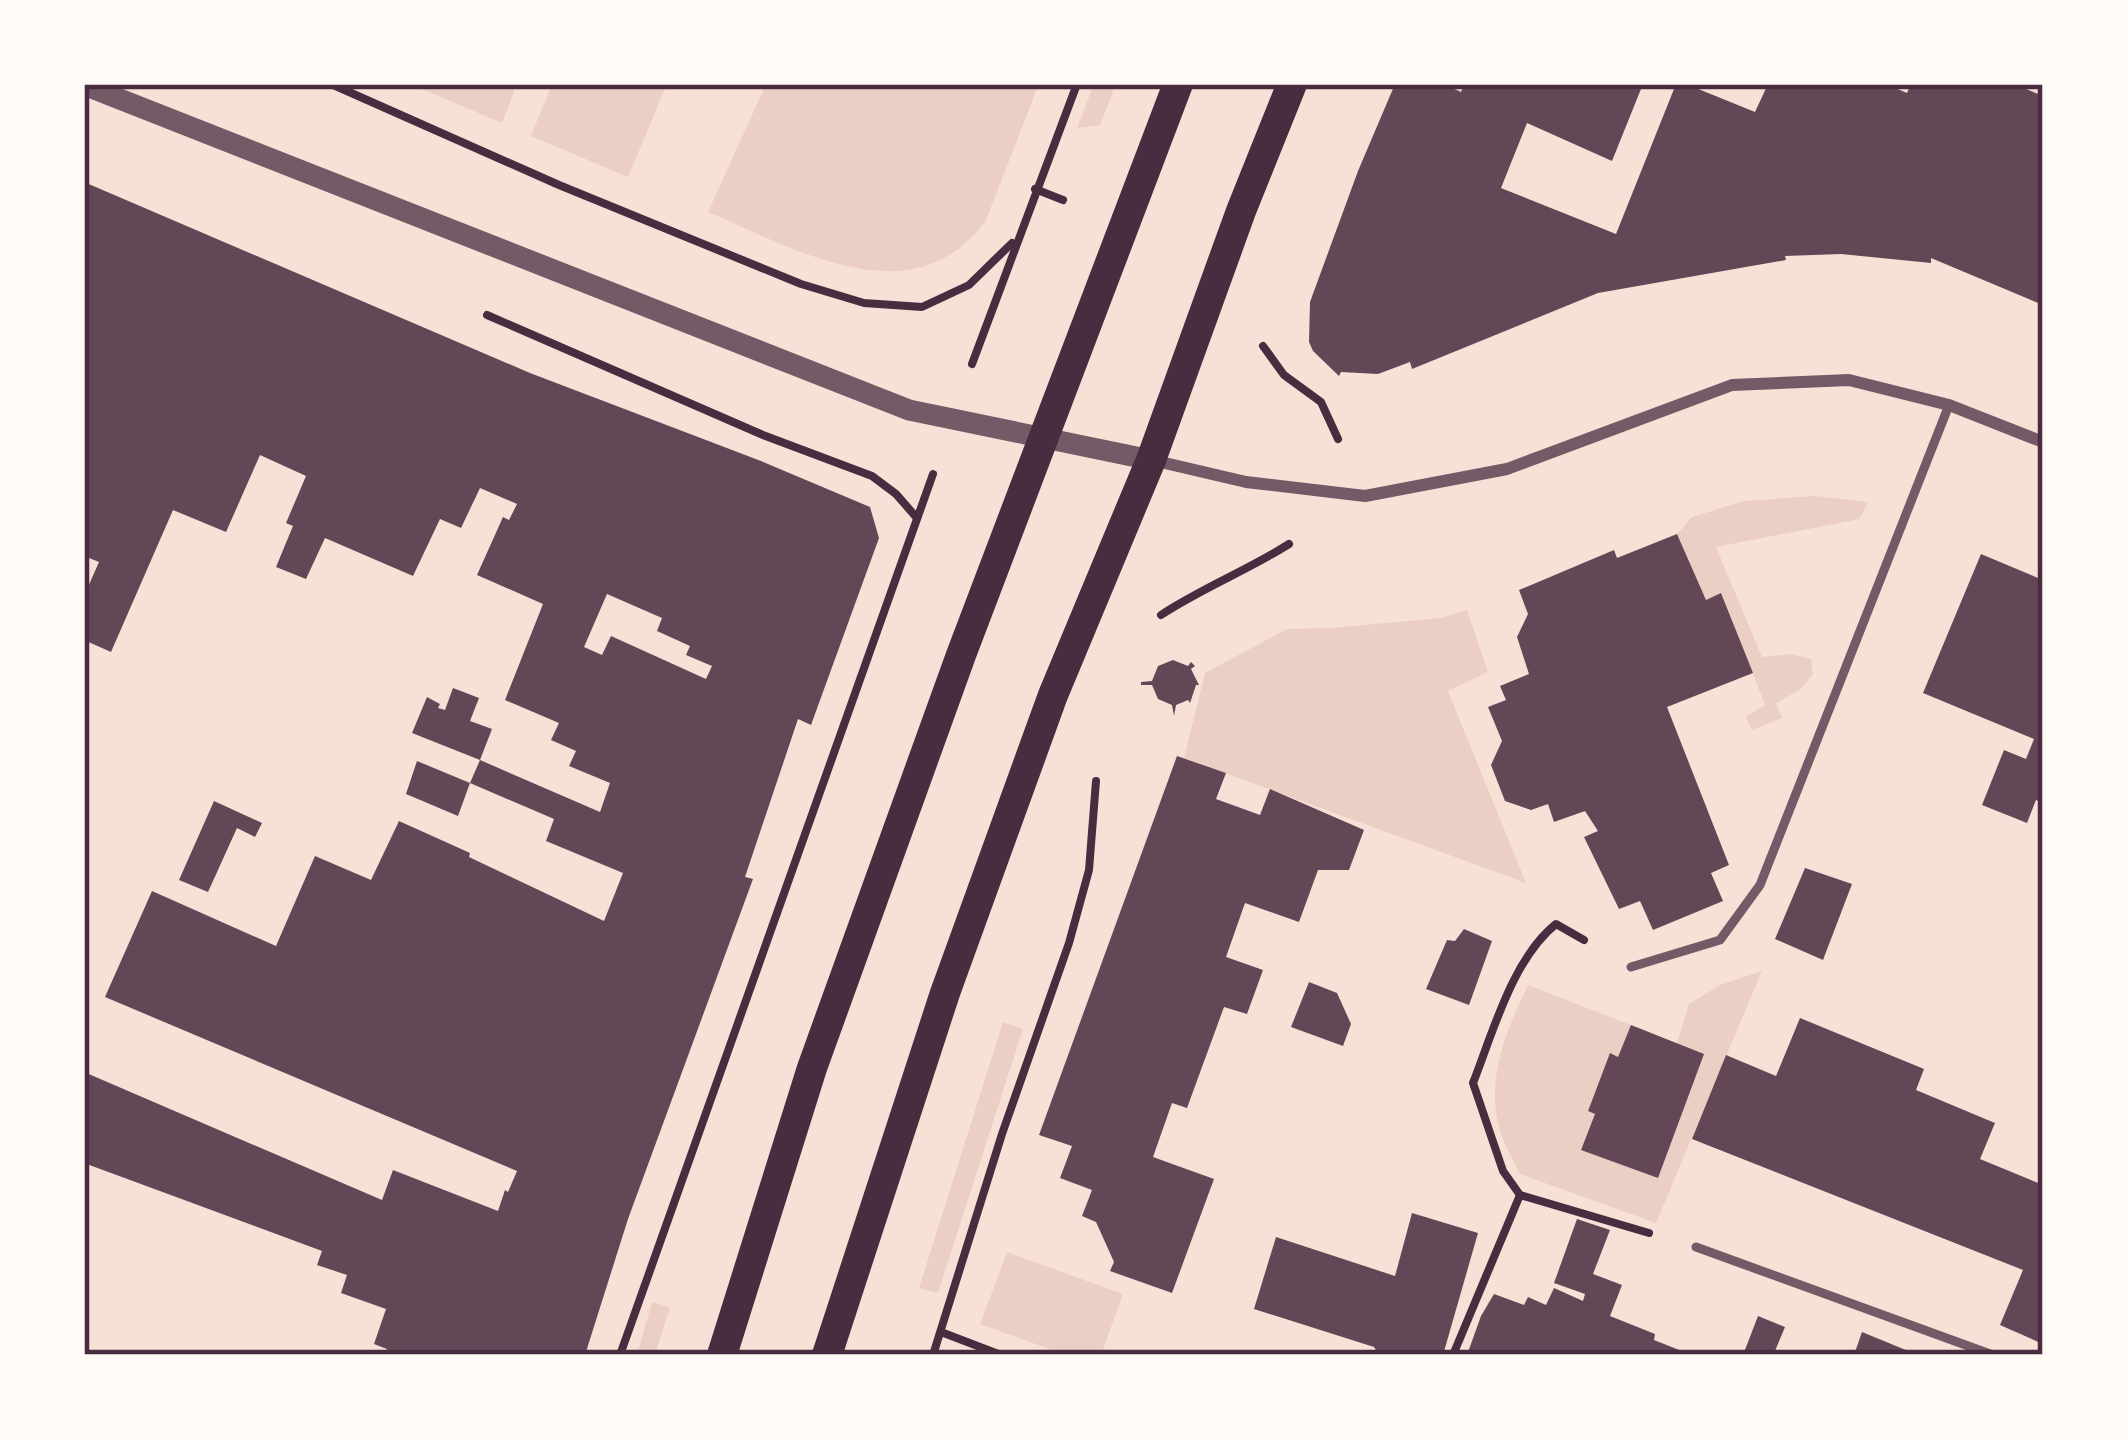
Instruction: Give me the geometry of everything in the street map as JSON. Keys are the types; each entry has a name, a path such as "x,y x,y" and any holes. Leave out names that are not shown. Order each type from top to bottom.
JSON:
{"main road":[{"path":"722,1355 812,1068 1041,439 1178,84"},
{"path":"827,1355 952,971 1053,695 1151,460 1292,84"}],"street":[{"path":"84,85 909,410 1246,482 1365,496 1507,469 1732,385 1849,380 1949,405 2043,442"}],"lane":[{"path":"1630,967 1720,940 1760,885 1949,405"},
{"path":"1696,1247 1993,1355"}],"path":[{"path":"331,84 559,185 802,284 864,303 922,307 969,285 1017,237"},
{"path":"620,1355 1017,237 1077,84"},
{"path":"1149,622 1196,592 1265,559 1365,496 1321,402 1284,375 1263,349 1259,330"},
{"path":"933,1355 1074,925 1089,870 1097,773"},
{"path":"1630,967 1556,924 1540,937 1515,978 1473,1083 1503,1171 1520,1195 1696,1247"},
{"path":"1453,1355 1520,1195"},
{"path":"940,1332 1001,1355"}],"shaded area":[{"path":"410,84 517,84 502,123"},
{"path":"552,84 667,84 628,177 531,136"},
{"path":"766,84 1039,84 986,220 957,250 924,266 889,271 815,257 708,212"},
{"path":"1094,84 1116,84 1100,125 1077,128"},
{"path":"1815,496 1868,502 1860,519 1716,547 1762,657 1791,654 1811,659 1813,674 1801,689 1776,703 1782,718 1752,730 1746,717 1765,705 1722,594 1706,600 1677,534 1692,517 1744,501"},
{"path":"1467,610 1488,672 1448,691 1526,883 1184,758 1205,673 1287,629 1441,618"},
{"path":"1762,971 1656,1223 1520,1174 1500,1131 1495,1093 1506,1038 1528,985 1631,1025 1618,1057 1610,1054 1588,1110 1595,1114 1581,1149 1658,1177 1677,1043 1689,1004 1720,985"},
{"path":"1003,1022 1023,1029 938,1293 919,1288"},
{"path":"1007,1252 1123,1294 1101,1355 1066,1355 980,1324"},
{"path":"652,1302 670,1307 655,1355 637,1355"}],"building":[{"path":"1395,84 1444,84 1461,92 1464,84 1643,84 1612,161 1527,123 1501,188 1616,234 1676,84 1755,112 1768,84 1886,84 1907,93 1911,84 2014,84 2043,96 2043,305 1931,258 1931,263 1841,254 1785,256 1786,260 1598,293 1412,369 1410,362 1378,374 1341,372 1339,376 1309,342 1310,302"},
{"path":"84,182 530,373 870,507 879,538 811,725 798,719 745,877 753,879 628,1219 585,1355 385,1355 387,1349 374,1344 386,1309 341,1293 347,1275 317,1265 322,1251 84,1163 84,1072 382,1200 393,1170 498,1211 517,1171 105,997 152,891 276,946 315,856 371,880 399,821 604,921 623,873 546,841 554,819 470,783 480,760 600,812 610,783 569,766 576,751 551,740 559,723 505,700 543,604 477,575 503,517 509,520 517,504 480,488 461,528 440,519 413,576 325,538 306,579 276,567 293,526 286,523 306,476 260,455 226,532 173,510 111,652 84,640 84,596 99,562 84,556","holes":["607,594 662,618 657,631 690,646 686,655 712,666 706,679 611,636 602,655 584,647"]},
{"path":"1677,534 1706,600 1721,593 1753,673 1667,707 1729,865 1711,873 1723,901 1653,930 1640,901 1619,909 1584,837 1598,831 1585,811 1554,822 1548,804 1531,810 1505,801 1491,765 1502,741 1488,707 1506,700 1500,686 1529,674 1517,637 1528,614 1519,590 1614,550 1617,558"},
{"path":"1981,554 2043,580 2043,803 2036,800 2027,823 1982,805 2004,750 2026,759 2034,739 1923,693"},
{"path":"1173,660 1188,666 1191,662 1199,685 1190,703 1176,705 1174,716 1172,705 1158,699 1152,685 1141,685 1152,681 1158,666"},
{"path":"453,688 479,698 470,721 492,729 480,760 412,733 427,697 445,710"},
{"path":"1177,756 1226,773 1216,799 1260,815 1270,789 1364,830 1349,870 1318,870 1299,922 1245,903 1226,957 1263,970 1247,1014 1224,1007 1187,1108 1172,1103 1153,1157 1214,1179 1172,1293 1110,1271 1114,1262 1096,1222 1082,1216 1092,1190 1060,1178 1072,1146 1039,1135"},
{"path":"417,761 470,783 458,816 406,794"},
{"path":"214,801 262,823 255,837 237,828 208,892 179,880"},
{"path":"1805,868 1852,884 1823,960 1775,939"},
{"path":"1464,929 1492,941 1469,1005 1426,989 1447,940 1455,941"},
{"path":"1309,982 1337,993 1351,1024 1343,1046 1291,1027"},
{"path":"1800,1018 1924,1069 1916,1090 1995,1123 1980,1159 2043,1185 2043,1344 2000,1325 2023,1270 1692,1139 1726,1055 1776,1076"},
{"path":"1631,1025 1704,1054 1658,1178 1581,1150 1595,1114 1588,1111 1610,1053 1618,1057"},
{"path":"1412,1213 1478,1233 1443,1355 1379,1355 1374,1347 1254,1309 1276,1237 1395,1276"},
{"path":"1577,1219 1610,1230 1593,1274 1622,1285 1610,1316 1692,1355 1467,1355 1494,1294 1524,1305 1528,1297 1546,1305 1554,1288 1583,1301 1585,1294 1554,1283"},
{"path":"1758,1316 1785,1327 1775,1351 1782,1355 1743,1355"},
{"path":"1862,1332 1918,1355 1854,1355"}]}
